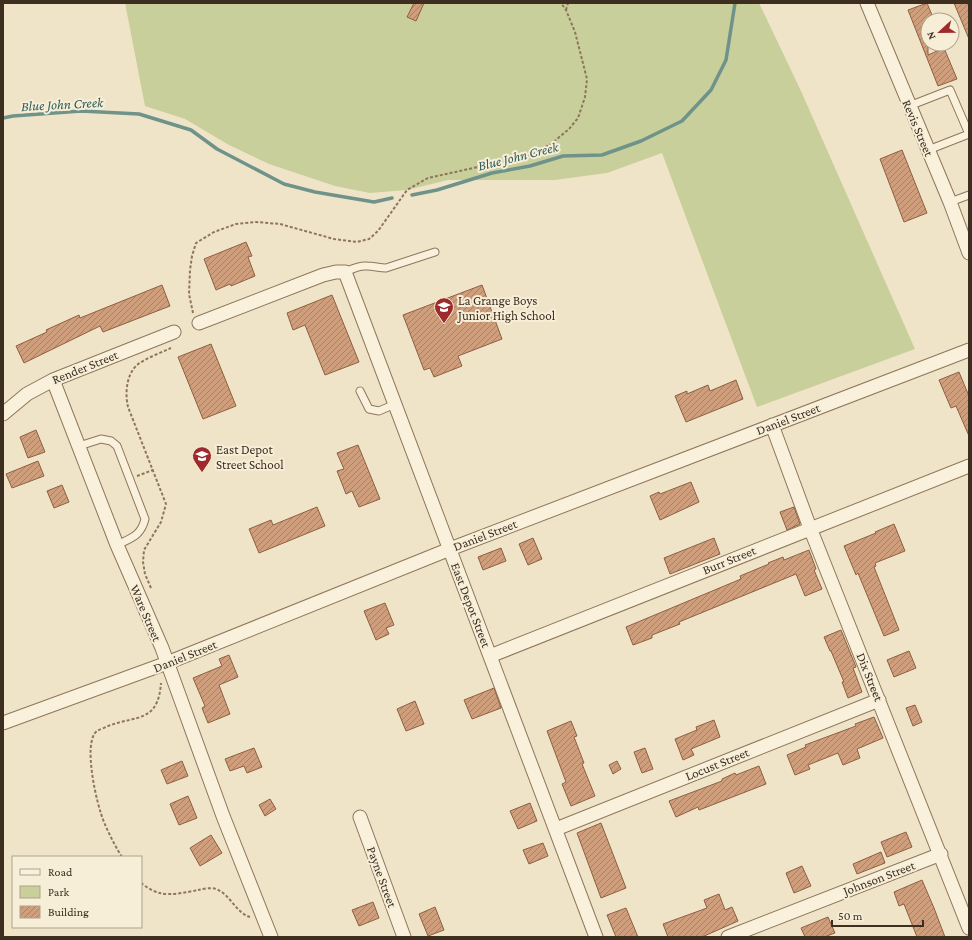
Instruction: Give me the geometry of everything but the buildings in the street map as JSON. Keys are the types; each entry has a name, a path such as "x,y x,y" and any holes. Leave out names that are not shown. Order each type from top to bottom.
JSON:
{"street":[{"name":"Revis Street","path":"867,3 950,202 968,250"},
{"path":"199,323 323,275 336,272 345,272"},
{"name":"East Depot Street","path":"345,272 596,937"},
{"name":"Render Street","path":"3,414 27,394 53,380 174,332"},
{"name":"Daniel Street","path":"3,723 167,663 450,549 969,350"},
{"name":"Ware Street","path":"53,380 117,545 167,663 223,816 271,937"},
{"name":"Dix Street","path":"772,426 810,528 941,854 969,928"},
{"name":"Burr Street","path":"490,656 969,466"},
{"name":"Locust Street","path":"556,829 879,700"},
{"name":"Payne Street","path":"360,817 404,937"},
{"name":"Johnson Street","path":"728,937 941,854"}],"lane":[{"path":"909,106 950,90 969,134 928,150"},
{"path":"950,202 969,195"},
{"path":"345,272 357,267 366,266 386,268 435,252"},
{"path":"360,390 369,409 379,411 395,404"},
{"path":"78,446 101,440 111,441 117,446 145,519 143,528 134,537 117,545"}],"path":[{"path":"561,3 566,10 568,3"},
{"path":"130,479 153,470"},
{"path":"121,856 103,821 98,805 94,784 90,744 92,737 97,731 113,724 148,715 156,704 160,691 161,680"},
{"path":"142,884 160,894 209,888 216,889 226,895 242,912 248,916 263,916"}],"green space":[{"path":"125,3 759,3 801,91 915,349 757,407 662,153 607,173 555,180 448,180 407,190 370,193 335,186 269,164 229,145 185,119 145,106"}],"waterway":[{"name":"Blue John Creek","path":"412,195 437,190 492,173 530,166 563,156 602,155 641,141 682,121 711,90 726,60 735,3"},
{"name":"Blue John Creek","path":"3,118 81,111 139,114 191,130 217,149 284,184 315,192 374,202 392,198"}],"place":[{"name":"La Grange Boys Junior High School","path":"444,324"},
{"name":"East Depot Street School","path":"202,473"}]}
